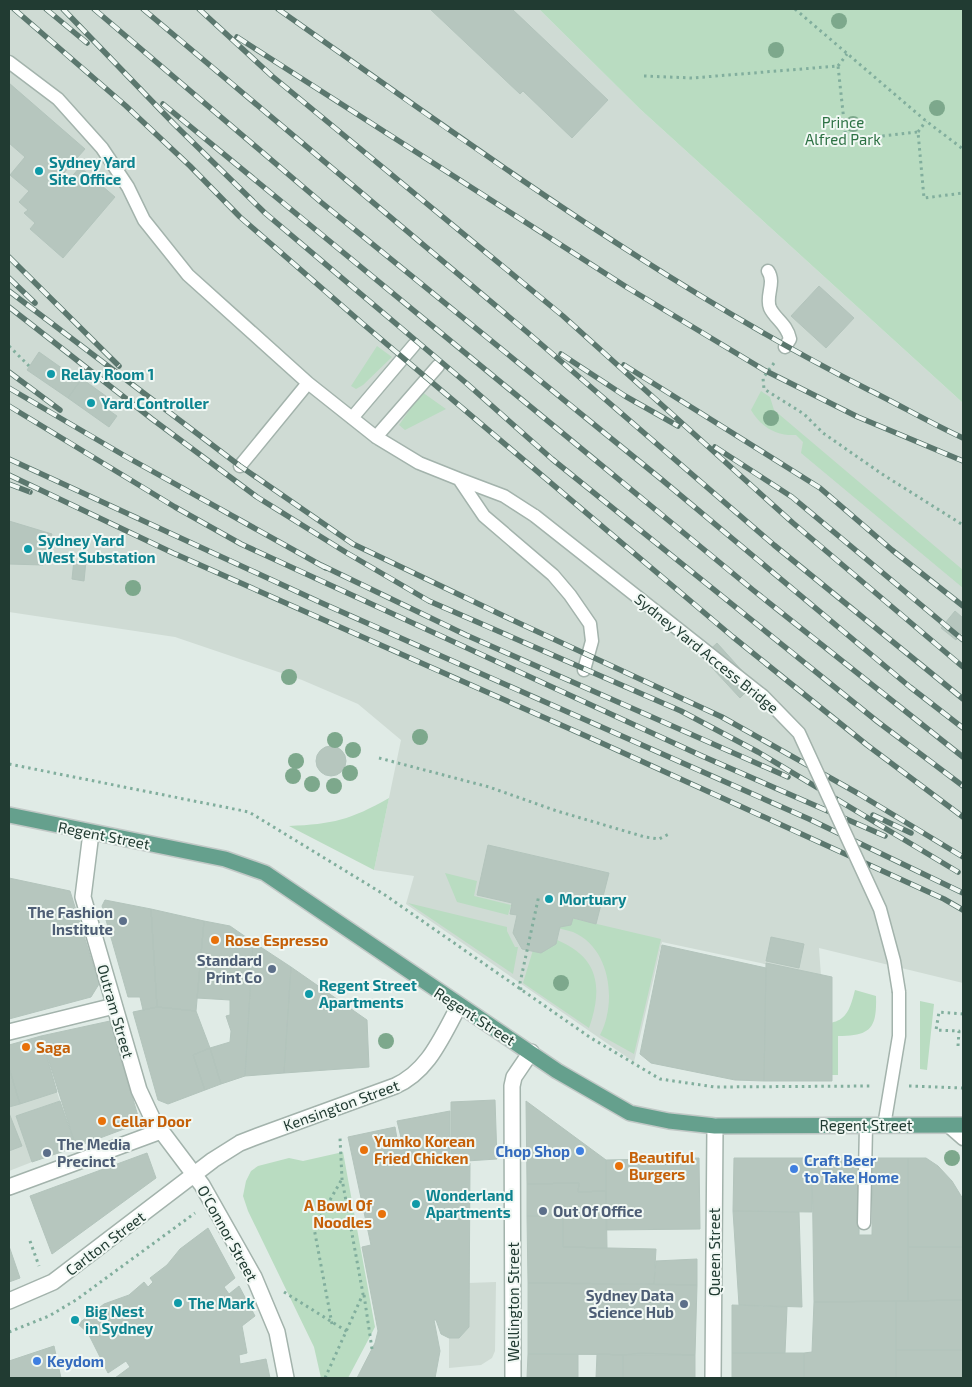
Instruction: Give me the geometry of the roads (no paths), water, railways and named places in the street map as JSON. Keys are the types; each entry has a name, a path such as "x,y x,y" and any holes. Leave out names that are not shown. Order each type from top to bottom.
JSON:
{"main road":[{"name":"Regent Street","path":"9,815 91,833 225,858 264,873 458,1006 581,1085 630,1113 669,1121 715,1126 963,1124"}],"street":[{"name":"Outram Street","path":"91,833 83,897 114,1006 144,1105 160,1131 194,1174"},
{"path":"9,1032 114,1006"},
{"name":"Kensington Street","path":"194,1174 240,1143 412,1078 428,1060 458,1006"},
{"name":"Wellington Street","path":"512,1378 512,1086 514,1077 531,1052"},
{"name":"Queen Street","path":"713,1378 715,1126"},
{"path":"9,1187 160,1131"},
{"name":"Carlton Street","path":"9,1301 47,1285 194,1174"},
{"name":"O'Connor Street","path":"194,1174 227,1228 263,1296 277,1332 286,1378"}],"lane":[{"name":"Sydney Yard Access Bridge","path":"9,62 58,99 102,148 128,187 144,220 188,275 308,383 376,437 419,463 504,496 535,516 763,696 799,733 880,909 894,961 899,992 900,1036 884,1126"},
{"path":"768,272 771,282 770,307 788,332 790,339 785,347"},
{"path":"352,418 414,345"},
{"path":"376,437 438,366"},
{"path":"240,466 308,383"},
{"path":"459,479 484,516 547,569 570,594 590,624 592,641 584,670"},
{"path":"947,1125 963,1139"},
{"path":"864,1223 866,1126"}],"railway":[{"path":"14,9 126,106 190,166 240,217 363,324 733,637 867,745 963,817"},
{"path":"46,9 87,43"},
{"path":"63,9 174,124 265,213 465,382 552,459 878,722 963,786"},
{"path":"94,9 322,203 661,479 910,687 963,728"},
{"path":"143,9 527,332 774,545 963,699"},
{"path":"199,9 272,76 563,316 793,523 963,667"},
{"path":"278,9 492,160 638,257 788,347 963,438"},
{"path":"237,37 628,288 764,370 858,417 963,461"},
{"path":"163,104 753,590 963,757"},
{"path":"9,257 119,366"},
{"path":"9,278 35,303"},
{"path":"9,291 240,466 353,544 722,717 859,794 963,857"},
{"path":"9,307 152,419 257,497 347,553 429,601 681,711 758,752 958,872"},
{"path":"561,354 625,396 678,426"},
{"path":"624,365 820,488 892,550 963,606"},
{"path":"9,372 60,410"},
{"path":"9,388 125,456 326,568"},
{"path":"9,406 175,507 241,544 702,756 885,836"},
{"path":"715,447 792,497 963,640"},
{"path":"9,459 324,604 809,819 963,893"},
{"path":"9,475 173,553 595,740 944,899 963,910"},
{"path":"9,484 30,492"},
{"path":"321,565 466,635 788,777"},
{"path":"873,815 911,833"}],"place":[{"name":"Sydney Yard Site Office","path":"39,171"},
{"name":"Relay Room 1","path":"51,374"},
{"name":"Yard Controller","path":"91,403"},
{"name":"Sydney Yard West Substation","path":"28,549"},
{"name":"Mortuary","path":"549,899"},
{"name":"The Fashion Institute","path":"123,921"},
{"name":"Rose Espresso","path":"215,940"},
{"name":"Standard Print Co","path":"272,969"},
{"name":"Regent Street Apartments","path":"309,994"},
{"name":"Saga","path":"26,1047"},
{"name":"Cellar Door","path":"102,1121"},
{"name":"Yumko Korean Fried Chicken","path":"364,1150"},
{"name":"Chop Shop","path":"580,1151"},
{"name":"The Media Precinct","path":"47,1153"},
{"name":"Beautiful Burgers","path":"619,1166"},
{"name":"Craft Beer to Take Home","path":"794,1169"},
{"name":"Wonderland Apartments","path":"416,1204"},
{"name":"Out Of Office","path":"543,1211"},
{"name":"A Bowl Of Noodles","path":"382,1214"},
{"name":"The Mark","path":"178,1303"},
{"name":"Sydney Data Science Hub","path":"684,1304"},
{"name":"Big Nest in Sydney","path":"75,1320"},
{"name":"Keydom","path":"37,1361"}],"park label":[{"name":"Prince Alfred Park","path":"843,130"}]}
